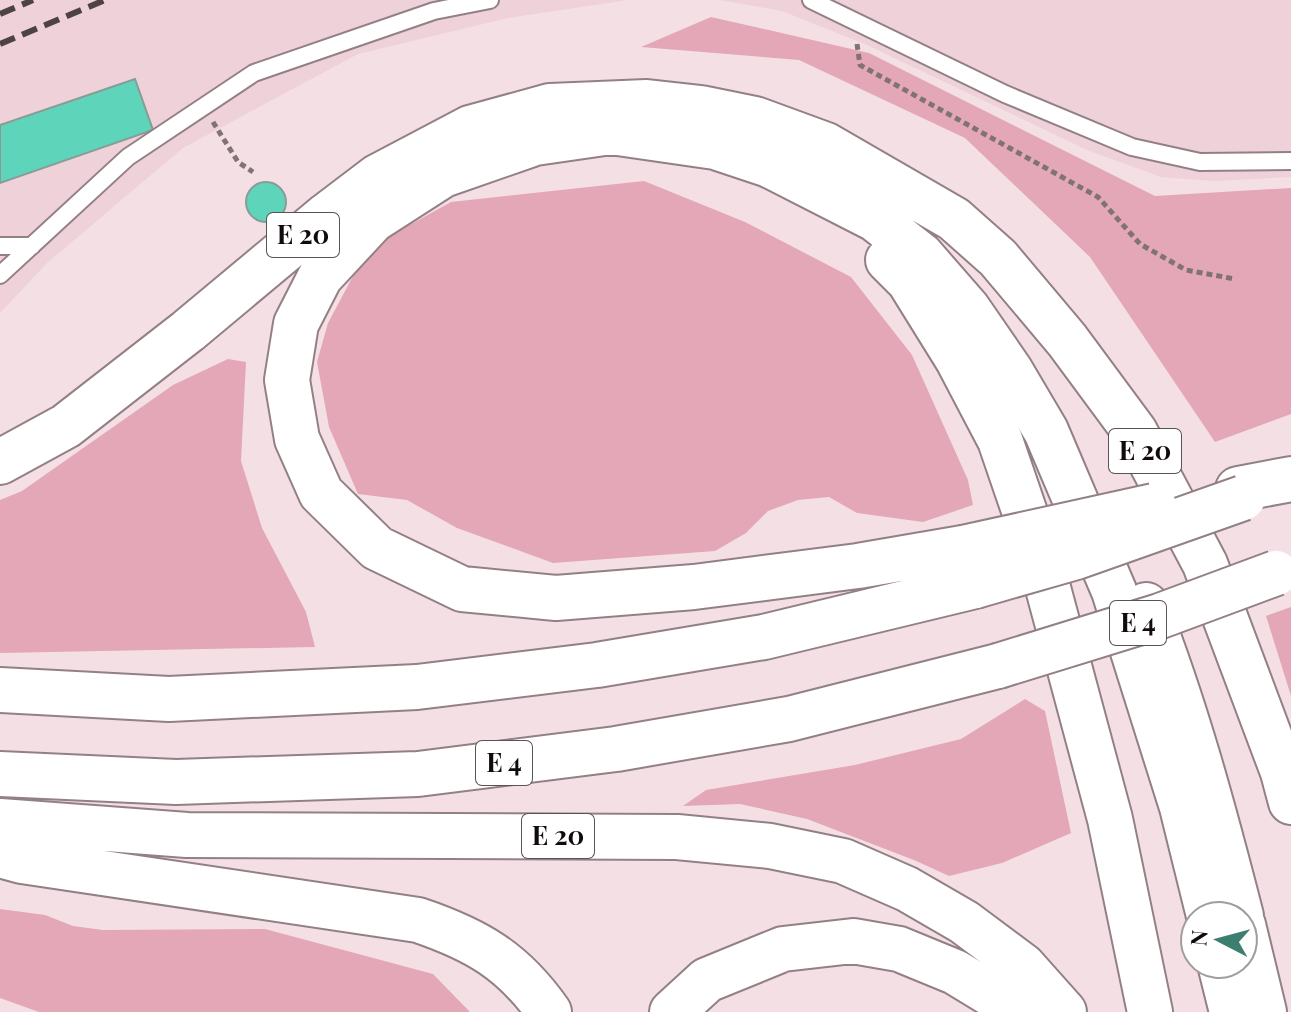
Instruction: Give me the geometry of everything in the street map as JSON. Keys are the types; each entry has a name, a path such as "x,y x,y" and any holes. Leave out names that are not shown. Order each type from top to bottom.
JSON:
{"highway":[{"name":"E 20","path":"0,462 66,426 377,177 470,128 550,106 647,102 701,108 755,119 826,145 954,219 998,258 1067,340 1135,432 1205,564 1283,772 1291,802"},
{"path":"1205,900 1182,807 1114,591 1046,431 1010,370 968,309 921,255 875,219 769,165 715,147 611,132 535,143 443,175 373,220 320,277 296,324 287,380 297,439 321,493 377,548 462,589 556,598 694,587 858,566 969,567 1076,557 1241,494 1291,480"},
{"path":"885,179 986,283 1032,352 1072,422 1172,670 1212,800 1237,900"},
{"path":"811,187 909,281 958,360 1000,440 1038,551 1110,819 1150,1012"},
{"path":"0,690 169,699 417,687 597,665 764,637 969,567"},
{"name":"E 4","path":"0,774 176,782 418,774 616,749 789,719 998,666 1160,616 1284,570"},
{"name":"E 20","path":"0,821 187,835 677,837 770,846 843,861 907,889 964,922 1023,966 1064,1012"},
{"path":"0,855 418,920 480,945 509,965 549,1012"},
{"path":"672,1012 707,980 783,949 853,941 899,949 955,972 1021,1012"},
{"path":"1224,980 1232,1012"},
{"path":"1256,980 1264,1012"}],"lane":[{"path":"0,275 128,157 254,73 434,11 490,0"},
{"path":"811,0 1005,94 1132,147 1200,162 1291,161"},
{"path":"0,246 32,246"}],"path":[{"path":"852,19 860,65 1098,197 1140,244 1186,270 1235,279"},
{"path":"204,107 238,162 253,172"}],"shaded area":[{"path":"0,0 628,0 508,18 358,54 183,148 47,263 0,313"},
{"path":"719,0 1291,0 1291,177 1214,181 1161,177 1087,150 867,45 782,11"},
{"path":"711,17 869,53 1155,196 1291,188 1291,414 1215,442 1090,257 965,138 799,60 641,47"},
{"path":"644,181 745,222 851,277 912,355 968,480 973,505 923,522 857,513 829,497 798,500 768,511 746,533 715,551 553,563 457,528 407,500 358,494 329,427 317,362 328,323 368,248 451,202"},
{"path":"228,359 246,362 241,461 262,528 306,612 315,647 0,653 0,500 22,491 173,385"},
{"path":"1291,607 1291,696 1266,616"},
{"path":"1025,699 1045,711 1071,833 1002,863 949,876 807,819 740,804 683,806 706,790 855,765 961,739"},
{"path":"0,909 45,915 73,926 103,930 265,929 433,974 470,1012 39,1012 0,998"}],"building":[{"path":"135,79 153,130 0,183 0,125"},
{"path":"266,182 280,188 286,202 280,216 266,222 252,216 246,202 252,188"}],"railway":[{"path":"0,14 33,0"},
{"path":"0,44 105,0"}]}
